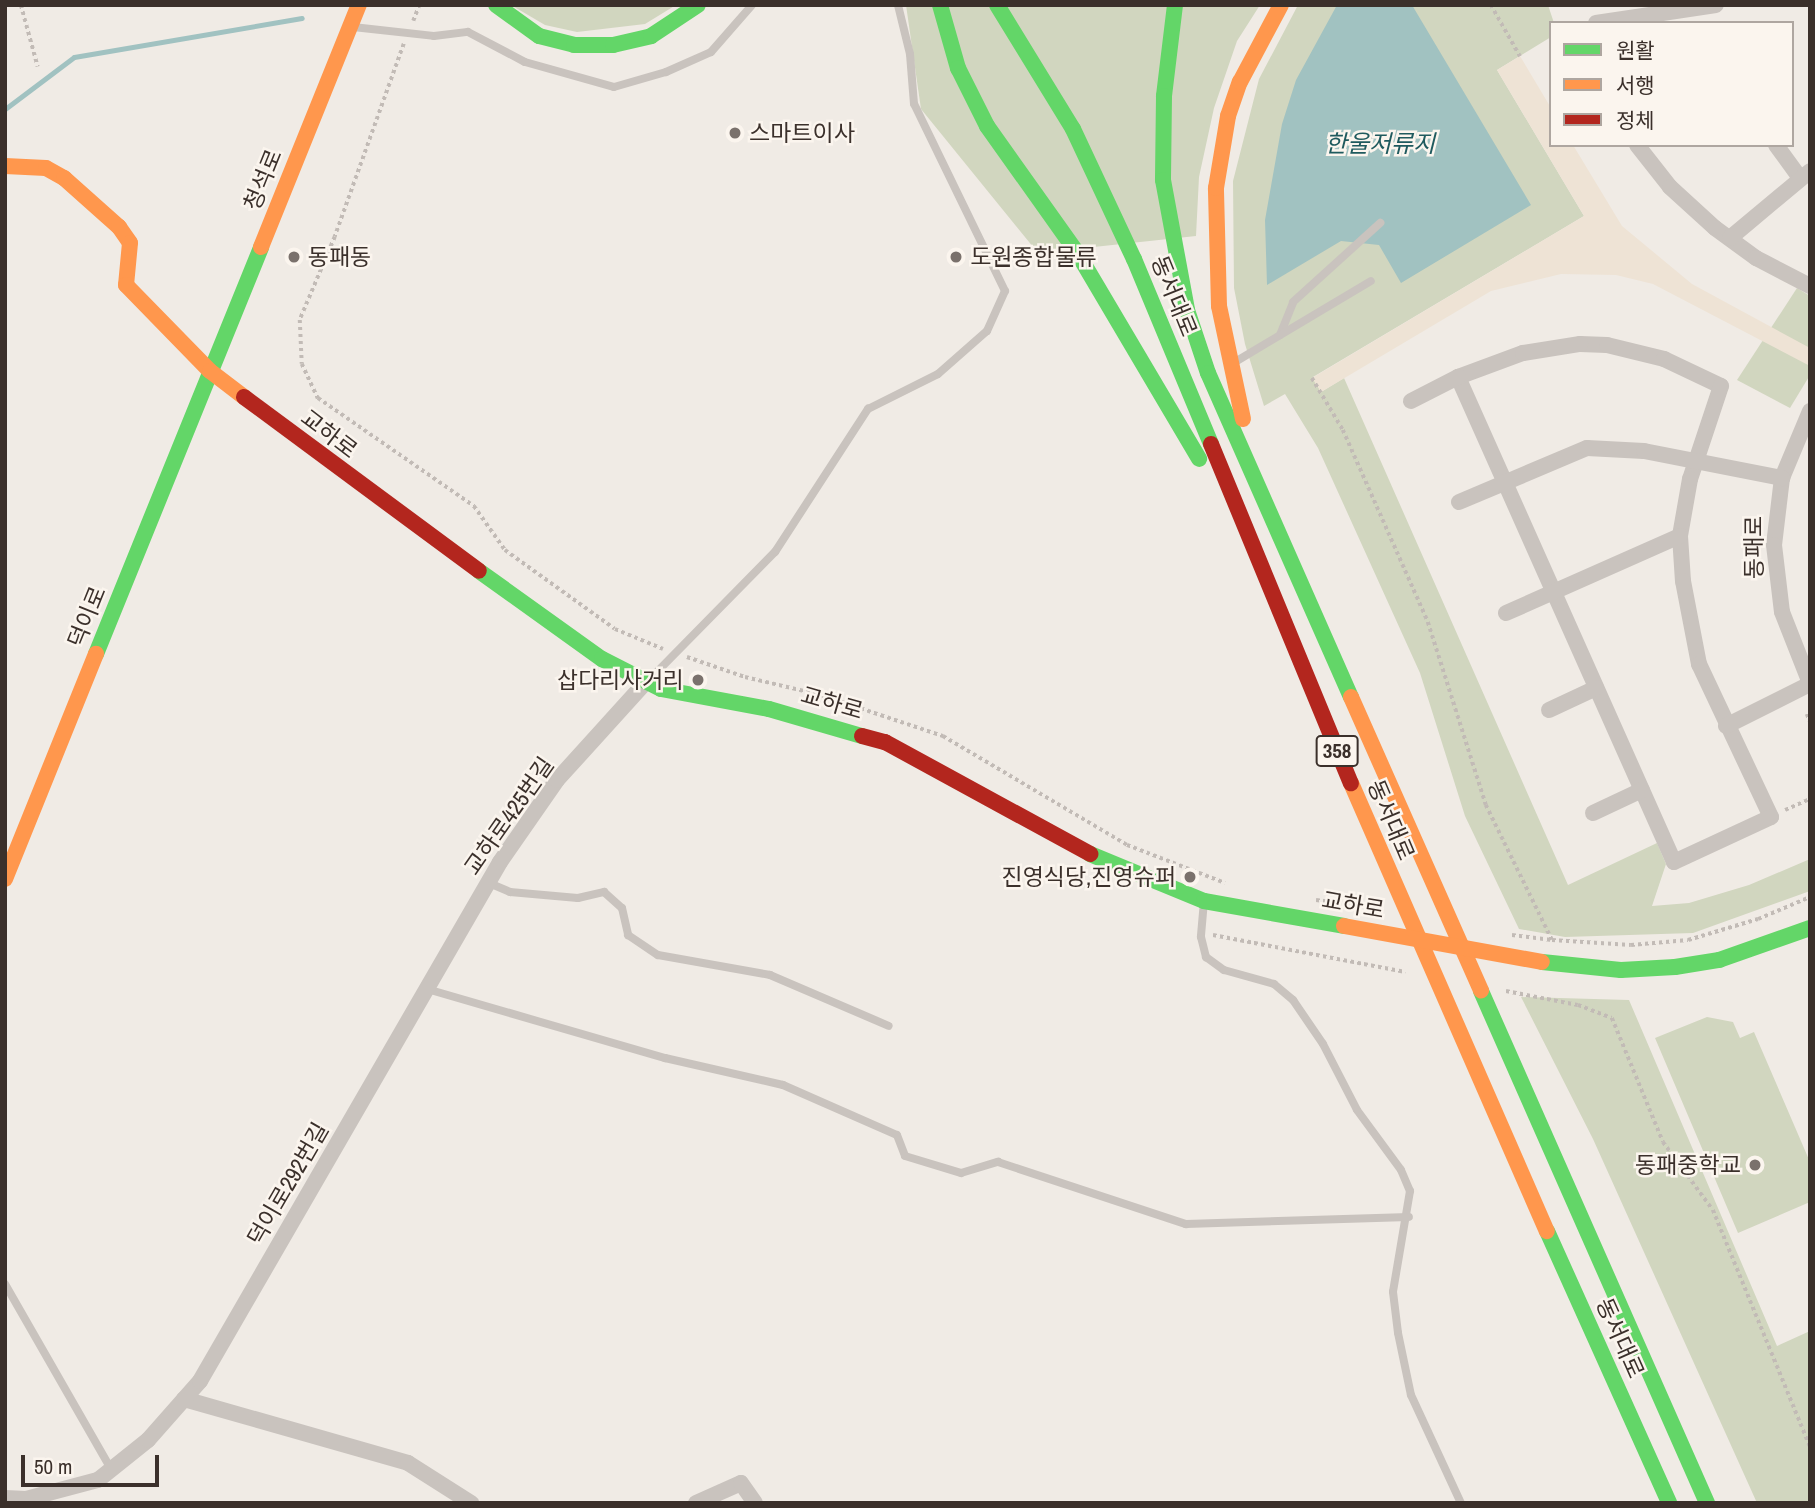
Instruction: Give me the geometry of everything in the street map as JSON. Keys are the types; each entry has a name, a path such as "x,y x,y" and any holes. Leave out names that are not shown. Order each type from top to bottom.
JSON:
{"main road":[{"name":"청석로","path":"210,371 359,5"},
{"path":"496,5 539,36 575,45 600,45 652,36 698,5"},
{"path":"940,5 958,68 986,126 1078,254 1191,442 1352,788"},
{"name":"동서대로","path":"997,5 1073,129 1104,192 1405,914 1670,1503"},
{"name":"동서대로","path":"1175,5 1161,139 1171,239 1208,373 1301,591 1707,1503"},
{"path":"1281,5 1240,82 1220,151 1215,248 1229,365 1246,432 1301,591"},
{"name":"교하로","path":"5,166 46,168 64,178 119,227 130,243 127,285 210,371 411,523 602,659 646,682 769,709 885,742 1090,854 1204,901 1542,962 1621,970 1675,967 1720,960 1810,928"},
{"name":"덕이로","path":"5,879 210,371"},
{"path":"1551,1148 1720,1503"}],"street":[{"path":"1603,15 1716,5"},
{"path":"1639,147 1670,187 1730,238 1810,286"},
{"path":"1730,238 1804,174 1778,147"},
{"path":"1411,401 1458,377 1523,354 1580,344 1607,345 1664,359 1721,386 1695,461 1681,536 1688,621 1699,664 1770,817 1674,862 1458,377"},
{"name":"동패로","path":"1810,411 1782,478 1775,522 1777,587 1792,645 1810,683"},
{"path":"1459,502 1504,481 1587,449 1613,448 1782,478"},
{"path":"1506,613 1681,536"},
{"name":"교하로425번길","path":"427,989 489,883 557,780 646,682"},
{"path":"1726,726 1810,683"},
{"path":"1549,710 1596,688"},
{"path":"1593,813 1642,790"},
{"name":"덕이로292번길","path":"5,1498 26,1499 86,1483 111,1469 148,1440 200,1381 427,989"},
{"path":"184,1399 408,1463 471,1503"},
{"path":"696,1503 741,1483 755,1503"}],"lane":[{"path":"350,27 433,36 468,32 526,62 614,87 711,52 752,5"},
{"path":"646,682 676,655 775,552 868,410 938,374 987,331 1005,291 914,104 910,54 898,5"},
{"path":"1280,335 1293,302 1380,223"},
{"path":"1229,365 1371,281"},
{"path":"489,883 510,892 578,898 604,892 622,908 628,935 658,955 770,975 889,1026"},
{"path":"1204,901 1201,933 1206,957 1224,970 1274,985 1293,1000 1324,1044 1357,1110 1401,1170 1410,1191 1409,1217 1398,1248 1393,1292 1398,1333 1411,1395 1461,1503"},
{"path":"427,989 666,1058 783,1085 897,1135 905,1157 961,1173 998,1162 1186,1224 1409,1217"},
{"path":"5,1284 111,1469"}],"path":[{"path":"21,5 38,67"},
{"path":"419,5 335,237 300,320 302,364 318,398 474,506 505,550 615,629 676,655 821,695 943,736 1127,845 1229,885"},
{"path":"1491,5 1520,56"},
{"path":"1312,378 1343,430 1428,622 1486,805 1552,940"},
{"path":"1807,714 1810,721"},
{"path":"1770,817 1810,799"},
{"path":"1506,934 1631,945 1688,940 1758,919 1810,897"},
{"path":"1302,902 1327,898 1405,914"},
{"path":"1201,933 1433,978"},
{"path":"1478,986 1578,1005 1612,1018 1663,1142 1713,1210 1810,1446"}],"green space":[{"path":"511,5 676,5 645,24 577,32 545,25"},
{"path":"906,5 1260,5 1237,41 1214,108 1199,177 1196,236 1038,253 921,109"},
{"path":"1298,5 1548,5 1553,21 1549,21 1549,38 1497,70 1584,216 1313,377 1321,392 1344,378 1568,885 1657,843 1666,864 1652,906 1689,903 1749,885 1810,859 1810,891 1693,933 1565,937 1519,929 1465,816 1420,673 1318,448 1285,394 1264,406 1245,344 1234,288 1233,181 1259,79"},
{"path":"1797,288 1810,296 1810,375 1790,408 1737,380"},
{"path":"1521,997 1629,1000 1777,1346 1810,1331 1810,1503 1757,1503 1593,1139"},
{"path":"1707,1017 1733,1022 1740,1038 1754,1032 1810,1162 1810,1202 1738,1233 1655,1038"}],"shaded area":[{"path":"1520,56 1549,105 1549,147 1574,147 1622,226 1692,284 1810,348 1810,366 1653,284 1616,275 1561,274 1491,291 1321,392 1312,378 1584,216 1497,70"}],"water":[{"name":"한울저류지","path":"1337,5 1412,5 1531,205 1401,283 1379,245 1341,241 1267,285 1265,220 1282,124 1296,80"}],"waterway":[{"path":"5,109 74,57 302,18"}],"traffic: fast":[{"path":"496,5 539,36 574,45 613,45 651,36 698,5"},
{"path":"940,5 958,68 987,126 1078,254 1199,459"},
{"path":"997,5 1073,129 1134,259 1211,444"},
{"path":"1175,5 1164,96 1163,180 1187,310 1208,373 1351,697"},
{"path":"96,654 261,247"},
{"path":"479,571 602,659 661,689 769,709 862,736"},
{"path":"1090,854 1204,901 1344,926"},
{"path":"1542,962 1621,970 1675,967 1719,960 1810,928"},
{"path":"1481,991 1707,1503"},
{"path":"1547,1231 1669,1503"}],"traffic: slow":[{"path":"261,247 359,5"},
{"path":"1243,419 1219,306 1216,188 1228,116 1240,82 1281,5"},
{"path":"5,166 46,168 64,178 119,227 130,243 126,285 210,371 244,397"},
{"path":"5,879 96,654"},
{"path":"1351,697 1481,991"},
{"path":"1351,783 1547,1231"},
{"path":"1344,926 1542,962"}],"traffic: jam":[{"path":"244,397 479,571"},
{"path":"1211,444 1351,783"},
{"path":"862,736 885,742 1090,854"}],"place":[{"name":"스마트이사","path":"735,133"},
{"name":"동패동","path":"294,257"},
{"name":"도원종합물류","path":"956,257"},
{"name":"삽다리사거리","path":"698,680"},
{"name":"진영식당,진영슈퍼","path":"1190,877"},
{"name":"동패중학교","path":"1755,1165"}]}
